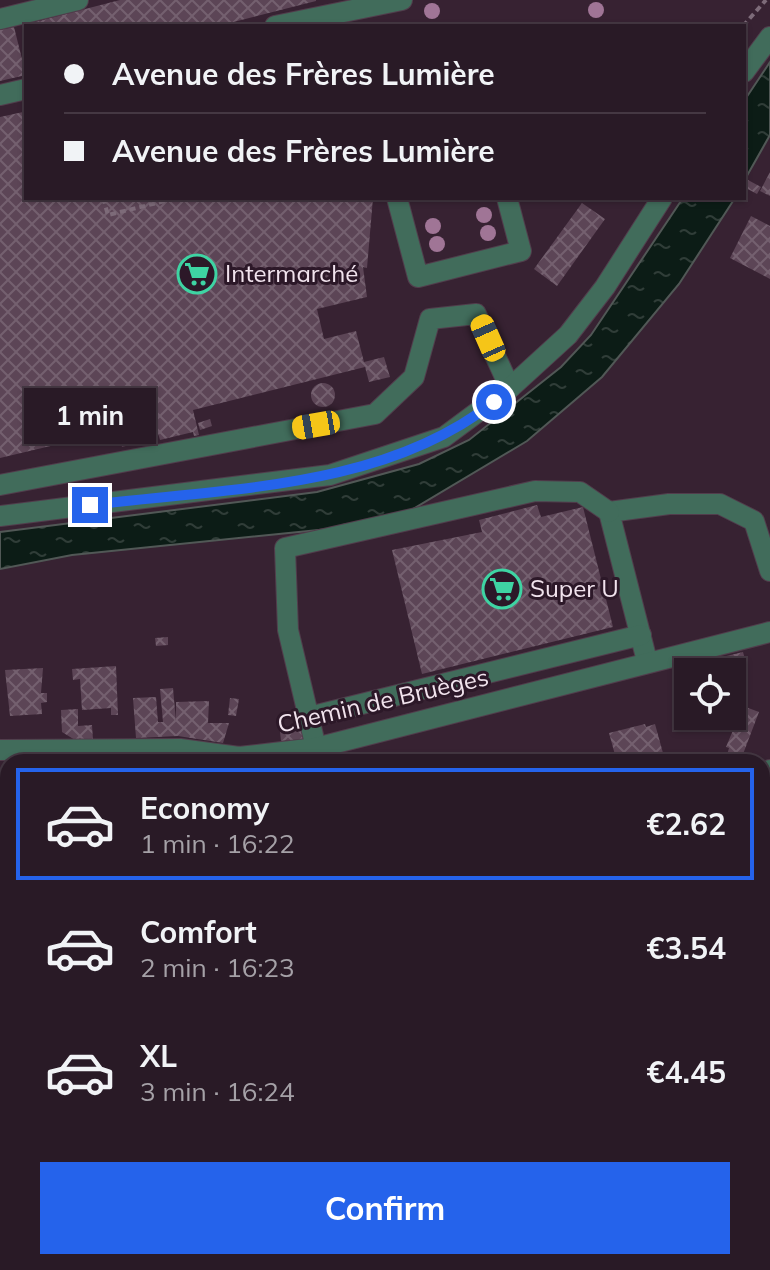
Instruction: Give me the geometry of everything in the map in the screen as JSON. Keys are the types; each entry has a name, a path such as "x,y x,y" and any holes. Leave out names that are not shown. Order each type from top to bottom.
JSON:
{"street":[{"path":"0,19 78,0"},
{"path":"283,24 319,15 352,19 402,0"},
{"path":"746,69 770,37"},
{"path":"0,95 24,89"},
{"path":"398,200 418,277 521,251 508,200"},
{"path":"0,516 330,475 444,437 510,388 568,335 605,287 661,200"},
{"path":"0,485 375,414 414,377 430,319 476,314 510,388"},
{"path":"316,748 288,630 285,548 535,491 580,492 609,512 647,661"},
{"path":"609,512 669,504 720,504 754,521 770,571"},
{"name":"Chemin de Bruèges","path":"265,754 316,748 770,632"},
{"path":"309,717 641,635"},
{"path":"449,682 461,712"},
{"name":"Chemin de Bruèges","path":"0,750 180,749 217,754"}],"path":[{"path":"745,24 766,0"},
{"path":"104,200 108,215 169,200"}],"water":[{"path":"770,62 770,135 746,177 746,98"},
{"path":"682,200 734,200 679,284 602,377 527,441 408,512 348,527 72,555 0,569 0,532 317,492 419,464 469,440 561,367 591,335"}],"building":[{"path":"120,0 316,0 226,24 35,22"},
{"path":"14,27 24,75 0,81 0,30"},
{"path":"23,112 24,200 373,200 367,268 363,267 367,297 317,309 324,339 356,331 364,362 384,357 390,377 369,382 365,367 193,410 199,435 194,436 193,432 160,440 154,420 139,424 144,441 122,447 118,430 0,458 0,117"},
{"path":"770,172 770,196 760,191"},
{"path":"748,180 761,187 757,194 746,188"},
{"path":"582,203 605,219 557,286 534,269"},
{"path":"751,216 770,226 770,279 730,258"},
{"path":"323,383 334,390 335,395 328,406 323,407 312,400 311,395 318,384"},
{"path":"210,419 212,426 200,430 198,423"},
{"name":"Super U","path":"537,505 541,517 583,507 613,627 422,674 392,550 482,532 479,520"},
{"path":"168,637 168,645 156,646 155,638"},
{"path":"743,652 745,658 718,658"},
{"path":"116,666 118,715 111,715 111,708 82,710 80,679 73,680 72,669"},
{"path":"43,668 41,693 47,693 47,702 41,703 42,714 10,716 5,670"},
{"path":"173,688 176,721 176,702 209,701 208,723 229,723 223,743 178,736 136,738 133,698 156,697 158,722 163,722 160,689"},
{"path":"230,698 239,699 236,716 228,715"},
{"path":"746,707 759,712 743,754 727,754 729,748 726,747 733,730 746,730"},
{"path":"78,709 78,726 92,725 93,740 75,740 62,732 61,710"},
{"path":"655,724 663,753 615,754 609,733"},
{"path":"304,730 305,739 281,741 280,732"}],"place":[{"name":"Intermarché","path":"197,274"},
{"name":"Super U","path":"502,589"}],"route":[{"path":"90,505 330,475 444,437 494,402"}]}
